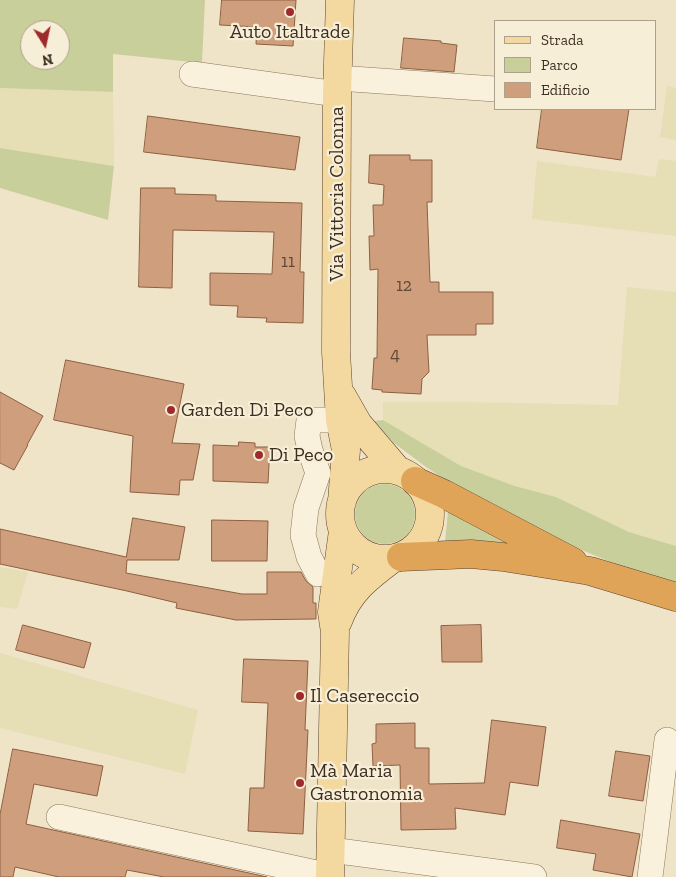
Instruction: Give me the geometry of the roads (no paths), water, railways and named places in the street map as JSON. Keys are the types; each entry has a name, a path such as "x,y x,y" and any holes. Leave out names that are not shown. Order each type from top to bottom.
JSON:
{"highway":[{"path":"407,476 590,571"},
{"path":"396,558 471,554 503,557 590,571 676,597"}],"main road":[{"name":"Via Vittoria Colonna","path":"340,0 337,86 336,352 340,420 346,450 342,502"},
{"name":"Via Vittoria Colonna","path":"338,388 358,424 407,476"},
{"path":"335,632 349,597 370,575 412,550 422,541 428,529 430,516 426,497 407,476 384,469 370,472 358,479 348,489 342,502 340,522 350,542 359,551 370,557 396,558"},
{"path":"330,877 335,632 332,612 343,531"}],"street":[{"path":"192,74 337,86 493,89"},
{"path":"318,574 309,556 303,535 306,508 318,473 307,436 308,420 340,420"},
{"path":"650,877 667,740"},
{"path":"59,817 330,877"},
{"path":"331,850 534,877"}],"place":[{"name":"Auto Italtrade","path":"290,12"},
{"name":"Garden Di Peco","path":"171,410"},
{"name":"Di Peco","path":"259,455"},
{"name":"Il Casereccio","path":"300,696"},
{"name":"Mà Maria Gastronomia","path":"300,783"}]}
